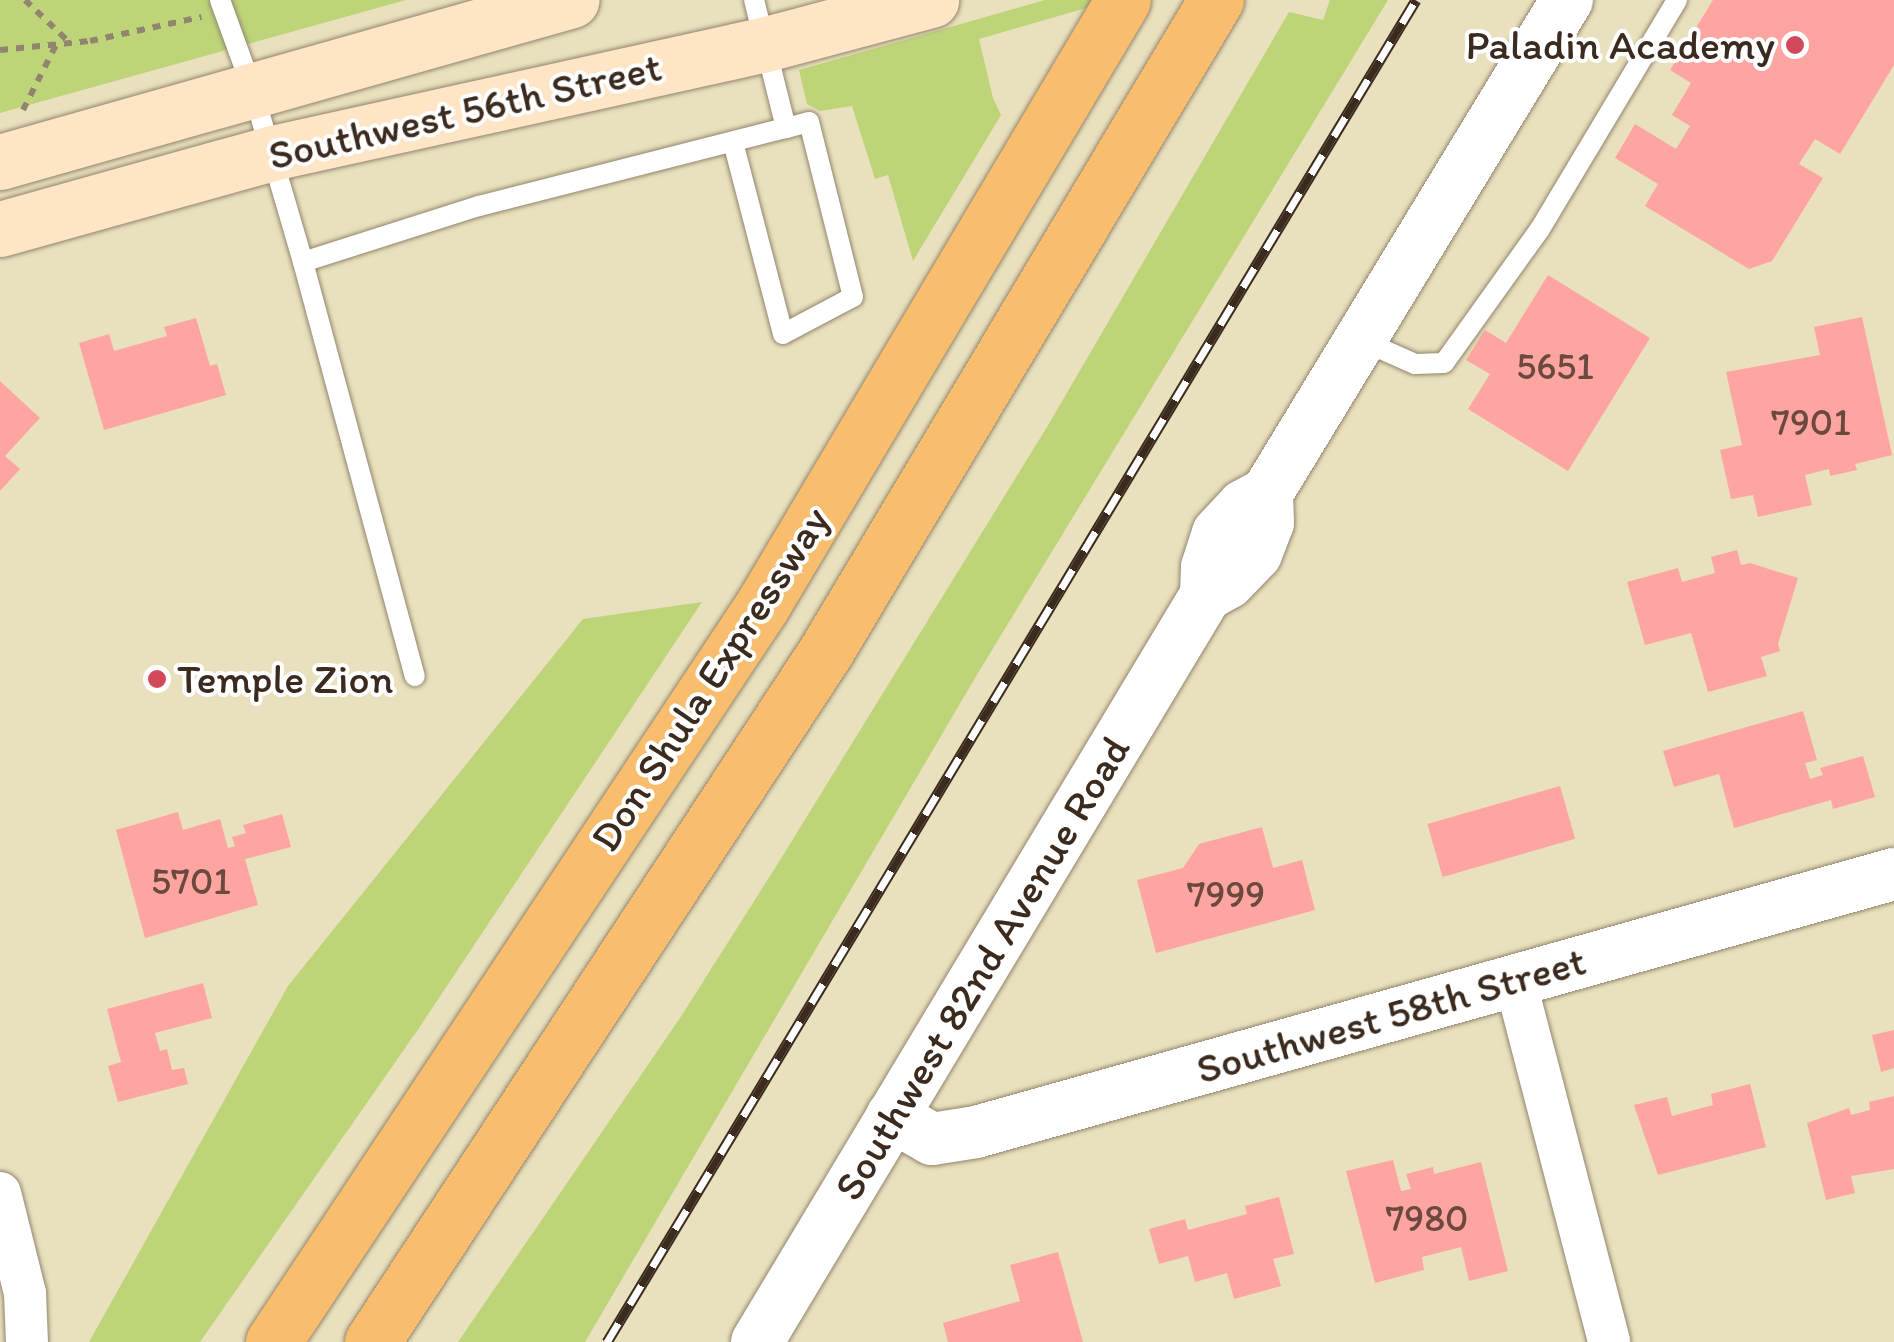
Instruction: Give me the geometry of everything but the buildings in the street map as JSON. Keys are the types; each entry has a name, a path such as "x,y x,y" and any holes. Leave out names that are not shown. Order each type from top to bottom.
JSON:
{"highway":[{"name":"Don Shula Expressway","path":"273,1342 762,606 1123,0"},
{"name":"Don Shula Expressway","path":"372,1342 826,652 1204,21"}],"main road":[{"name":"Southwest 56th Street","path":"14,142 253,91 572,0"},
{"name":"Southwest 56th Street","path":"0,229 760,22 931,0"}],"street":[{"name":"Southwest 82nd Avenue Road","path":"757,1342 1206,595 1207,567 1218,533 1243,506 1267,493 1567,0"},
{"name":"Southwest 58th Street","path":"892,1116 932,1139 951,1138 1894,874"},
{"path":"1515,980 1609,1342"},
{"path":"0,1193 25,1293 27,1342"}],"lane":[{"path":"220,0 272,152 416,676"},
{"path":"1360,339 1414,364 1444,363 1540,230 1677,0"},
{"path":"760,22 786,128"},
{"path":"303,262 478,206 809,122 853,297 783,334 733,142"}],"path":[{"path":"25,0 70,43"},
{"path":"0,50 70,43 186,21"},
{"path":"14,142 24,101 56,45"}],"green space":[{"path":"0,0 406,0 0,113"},
{"path":"1045,0 1114,0 979,39 1001,115 913,261 888,175 875,179 852,106 820,111 807,104 799,70"},
{"path":"1330,0 1388,0 978,673 585,1342 458,1342 680,1018 777,865 1047,427 1289,12 1323,20"},
{"path":"702,602 417,1031 200,1342 89,1342 288,986 583,619"}],"railway":[{"path":"607,1342 1416,0"}],"place":[{"name":"Paladin Academy","path":"1795,45"},
{"name":"Temple Zion","path":"157,679"}]}
